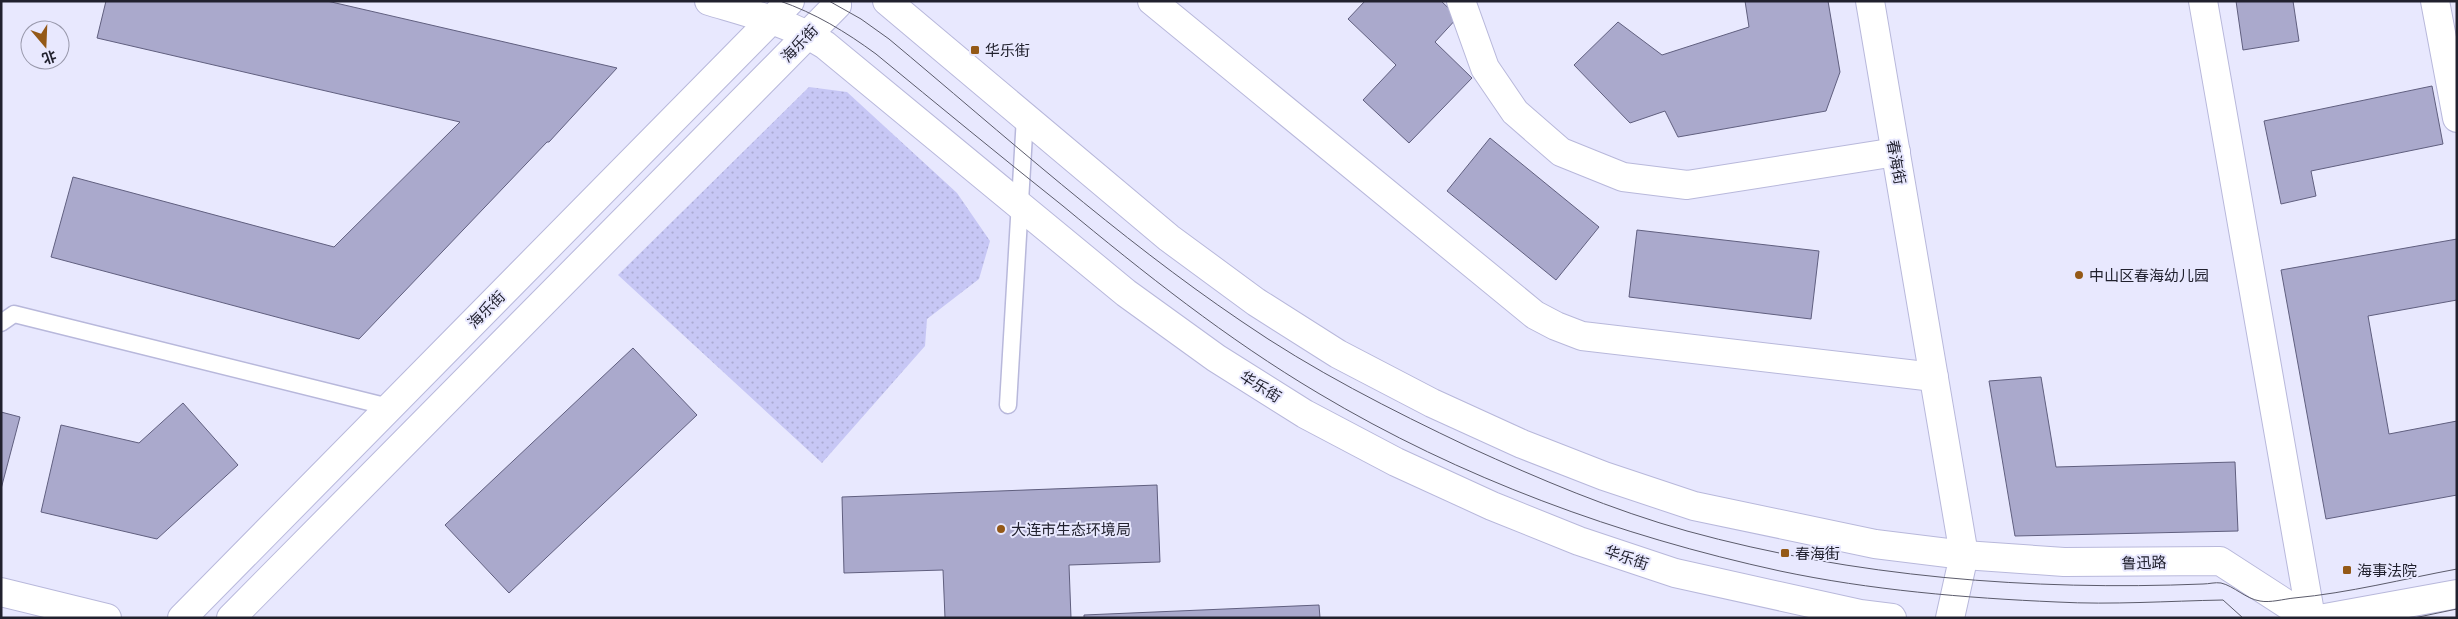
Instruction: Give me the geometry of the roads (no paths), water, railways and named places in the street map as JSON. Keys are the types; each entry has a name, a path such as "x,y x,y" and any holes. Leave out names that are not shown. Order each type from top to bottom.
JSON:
{"main road":[{"name":"华乐街","path":"709,1 780,11 840,57 1126,293 1216,358 1306,414 1396,462 1492,506 1544,527 1675,573 1860,614 1892,618"},
{"name":"海乐街","path":"231,618 837,5 836,1"},
{"path":"887,1 1169,238 1256,302 1338,354 1432,403 1522,444 1604,476 1694,506 1876,544 1964,555"},
{"path":"1152,1 1535,315 1556,326 1582,336 1934,377"},
{"path":"1461,1 1485,68 1515,112 1561,152 1623,177 1687,185 1896,152"},
{"name":"春海街","path":"1870,1 1964,555 1950,618"},
{"path":"2203,1 2309,618"},
{"path":"2435,1 2457,118"},
{"name":"海乐街","path":"182,618 780,11"},
{"name":"鲁迅路","path":"1964,555 2064,562 2220,560 2309,618"},
{"path":"1,592 108,618"},
{"path":"2325,618 2457,594"}],"lane":[{"path":"1008,405 1025,117"},
{"path":"1,322 14,314 389,408"}],"tram line":[{"path":"780,1 806,11 830,24 876,54 1124,256 1251,350 1318,393 1372,424 1427,452 1484,477 1542,501 1601,522 1720,557 1814,578 1918,592 2022,600 2078,603 2223,600 2243,618"},
{"path":"829,1 861,19 889,39 1105,220 1195,289 1268,339 1324,373 1440,433 1549,482 1631,514 1750,547 1878,570 1943,577 2073,585 2138,586 2219,583 2231,587 2250,598 2264,601 2335,593 2457,569"},
{"path":"2414,618 2457,609"}],"place":[{"name":"华乐街","path":"975,50"},
{"name":"中山区春海幼儿园","path":"2079,275"},
{"name":"大连市生态环境局","path":"1001,529"},
{"name":"春海街","path":"1785,553"},
{"name":"海事法院","path":"2347,570"}]}
